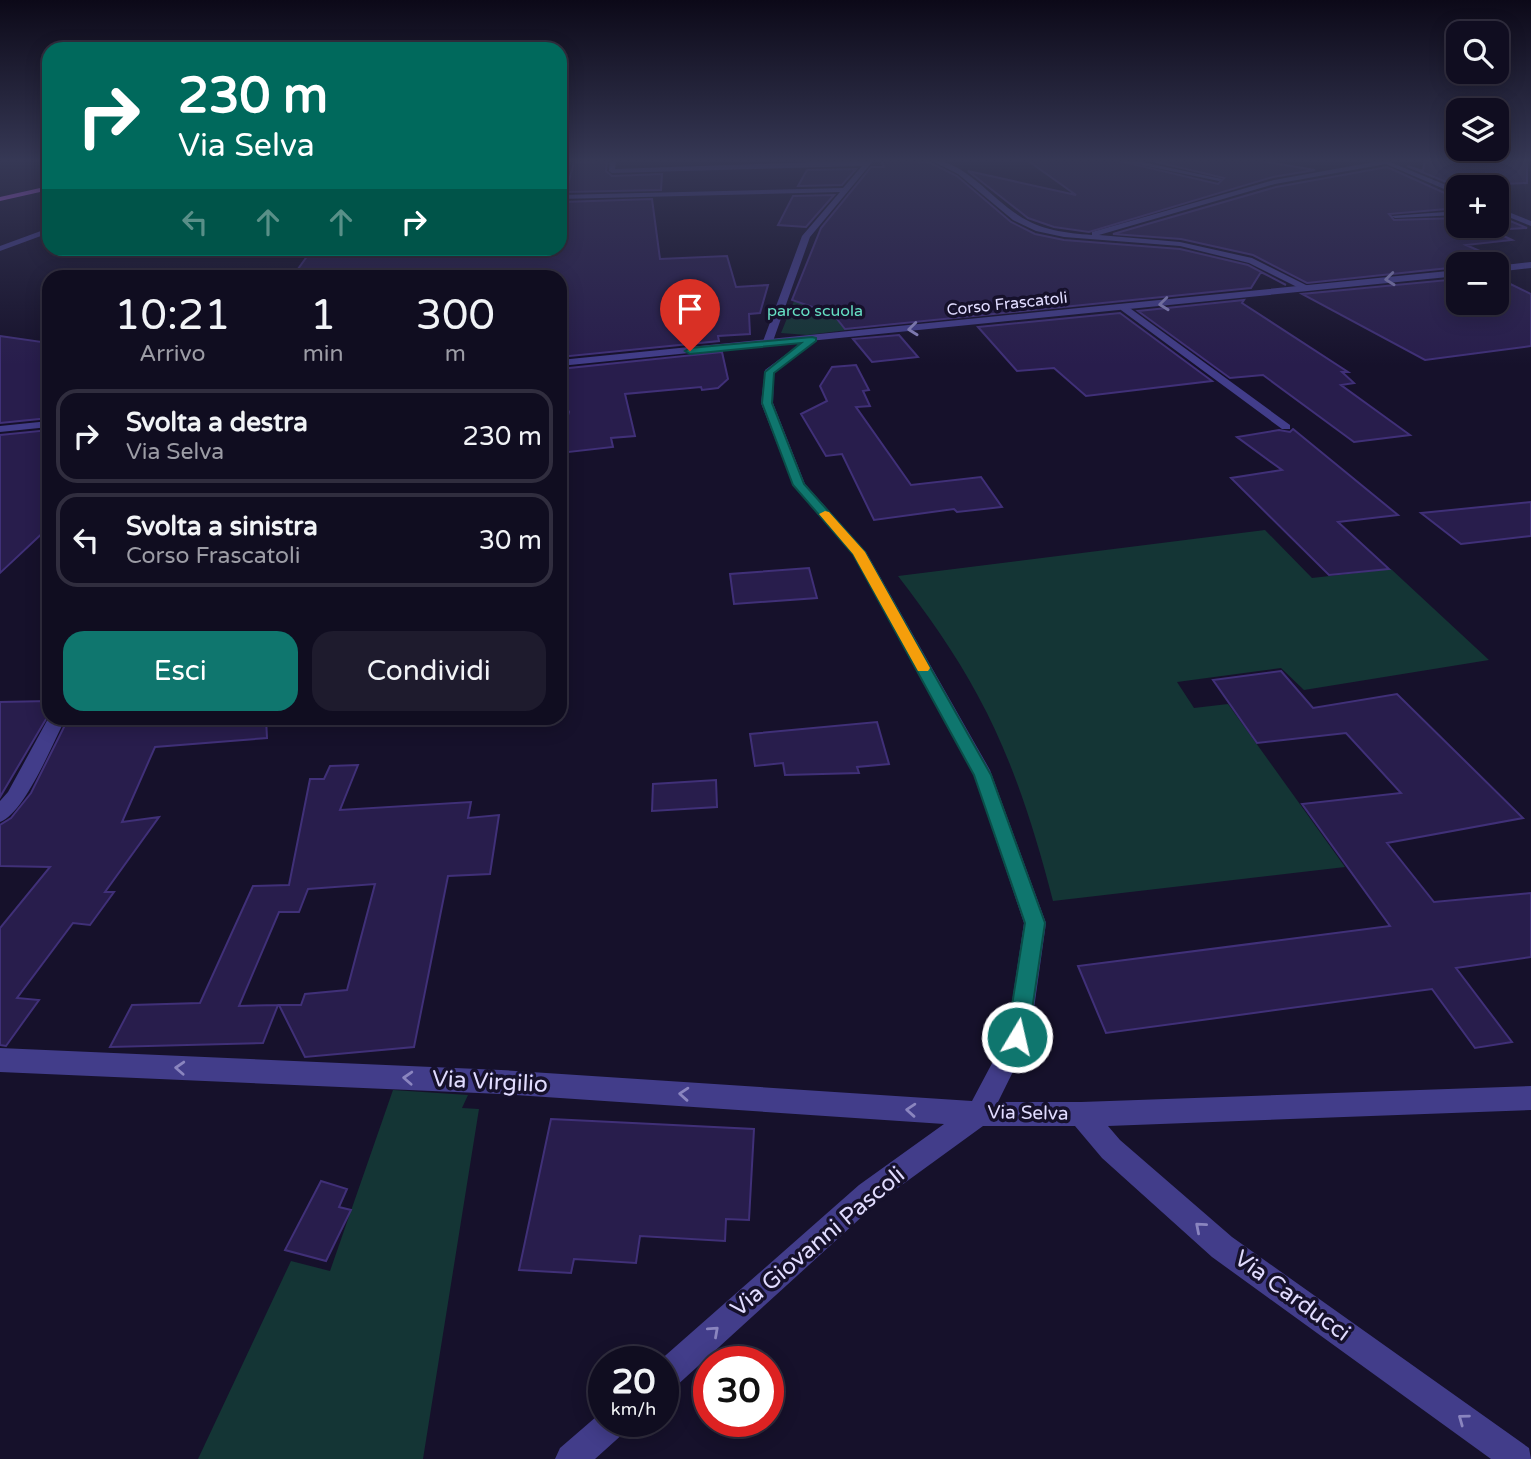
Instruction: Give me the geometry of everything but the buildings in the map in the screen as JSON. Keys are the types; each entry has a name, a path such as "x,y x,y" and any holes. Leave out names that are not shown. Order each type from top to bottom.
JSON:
{"street":[{"path":"767,344 806,236 813,228"},
{"path":"1039,228 1083,237 1158,241 1224,254 1261,265 1305,288"},
{"path":"1083,237 1113,228"},
{"path":"0,249 42,233"},
{"path":"1509,268 1531,265"},
{"name":"Corso Frascatoli","path":"567,362 1446,274"},
{"path":"1124,308 1286,427"},
{"name":"Via Selva","path":"816,339 769,372 767,403 771,415 799,485 859,552 983,775 1035,923 1017,1037 979,1114 1082,1114 1531,1098"},
{"path":"0,429 42,425"},
{"path":"0,814 15,797 53,725"},
{"name":"Via Virgilio","path":"0,1060 501,1082 979,1114"},
{"name":"Via Giovanni Pascoli","path":"679,1363 868,1194 979,1114"},
{"name":"Via Carducci","path":"1082,1114 1111,1149 1222,1247 1518,1459"},
{"path":"571,1459 596,1437"}],"green space":[{"name":"parco scuola","path":"799,289 912,322 807,335 781,333"},
{"path":"1265,530 1312,578 1391,569 1489,660 1304,690 1281,668 1177,682 1194,708 1228,704 1345,867 1053,901 1022,796 991,720 950,649 898,576"},
{"path":"393,1090 468,1095 462,1108 479,1109 423,1459 198,1459 291,1261 330,1271"}],"slow traffic":[{"path":"825,514 859,552 923,668"}],"route":[{"path":"690,351 812,340 769,372 767,403 799,485 859,552 983,775 1035,923 1017,1037"}]}
